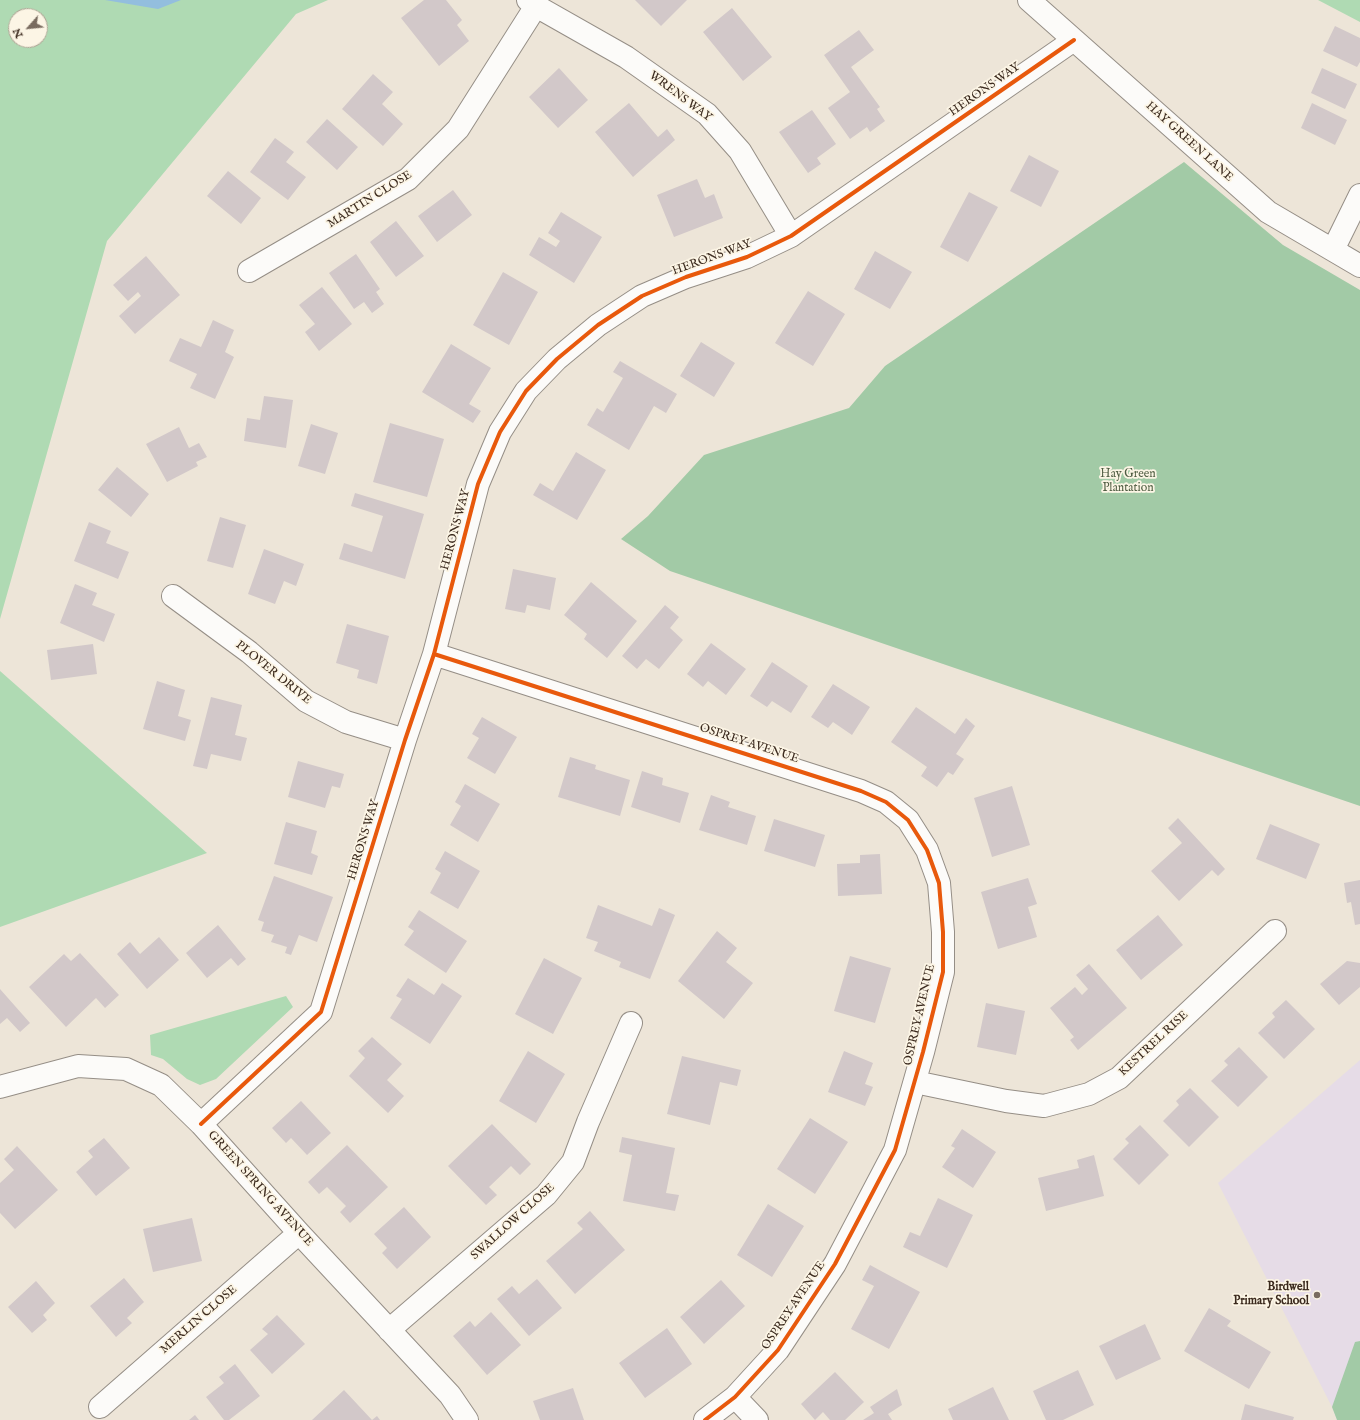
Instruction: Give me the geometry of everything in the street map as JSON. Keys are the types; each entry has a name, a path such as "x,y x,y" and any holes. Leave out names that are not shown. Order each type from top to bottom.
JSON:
{"street":[{"name":"HAY GREEN LANE","path":"1029,0 1268,212 1360,266"},
{"name":"WRENS WAY","path":"532,3 626,57 707,114 740,151 791,236"},
{"name":"MARTIN CLOSE","path":"249,271 408,179 458,129 532,3"},
{"name":"HERONS WAY","path":"200,1124 321,1012 405,740 434,654 478,484 500,432 526,391 557,359 598,324 642,296 686,277 747,257 791,236 1074,40"},
{"path":"1332,250 1360,195"},
{"name":"PLOVER DRIVE","path":"173,596 249,652 306,701 346,722 405,740"},
{"name":"OSPREY AVENUE","path":"434,654 861,791 886,802 908,820 927,850 939,884 943,932 943,972 915,1082 895,1150 835,1264 778,1350 735,1397 705,1420"},
{"name":"KESTREL RISE","path":"915,1082 1006,1101 1044,1106 1089,1094 1118,1078 1275,931"},
{"name":"SWALLOW CLOSE","path":"389,1330 546,1195 573,1162 588,1122 631,1023"},
{"name":"GREEN SPRING AVENUE","path":"0,1087 78,1066 126,1069 161,1085 200,1124 450,1395 467,1420"},
{"name":"MERLIN CLOSE","path":"100,1407 299,1233"},
{"path":"735,1397 757,1420"}],"shaded area":[{"name":"Birdwell Primary School","path":"1360,1060 1360,1420 1337,1420 1332,1407 1218,1183"}],"green space":[{"path":"0,0 328,0 296,14 107,241 0,619"},
{"path":"1318,0 1360,0 1360,22"},
{"name":"Hay Green Plantation","path":"1184,162 1283,245 1360,290 1360,806 670,571 621,539 648,516 704,455 849,408 885,366"},
{"path":"0,671 207,853 0,927"},
{"path":"286,996 293,1007 216,1079 200,1085 187,1079 163,1059 151,1055 150,1035"},
{"path":"1360,1341 1360,1420 1337,1420 1332,1407 1355,1342"}],"water":[{"path":"105,0 181,0 158,9"}],"building":[{"path":"424,0 446,0 462,20 457,25 469,41 439,66 401,18"},
{"path":"635,0 687,0 661,26"},
{"path":"732,8 772,57 743,81 703,32"},
{"path":"1335,26 1360,38 1360,62 1357,67 1323,51"},
{"path":"859,30 874,50 851,67 880,107 877,109 885,121 870,132 867,127 850,139 828,108 850,92 824,55"},
{"path":"559,68 588,100 558,128 529,97"},
{"path":"1322,68 1357,84 1345,109 1311,93"},
{"path":"373,74 393,92 382,104 403,124 383,146 342,109"},
{"path":"629,103 658,137 667,129 675,140 633,177 595,132"},
{"path":"1312,103 1347,120 1335,145 1301,128"},
{"path":"812,110 836,144 817,158 821,164 808,173 779,132"},
{"path":"327,119 358,147 337,170 306,142"},
{"path":"275,138 294,152 286,162 306,177 288,200 250,172"},
{"path":"1029,155 1059,171 1041,207 1010,191"},
{"path":"228,171 261,198 241,224 207,196"},
{"path":"697,179 705,198 714,194 723,218 674,237 657,195"},
{"path":"453,190 472,215 437,242 418,216"},
{"path":"969,192 998,207 968,262 940,247"},
{"path":"561,212 602,237 574,283 529,255 539,237 556,247 560,241 548,233"},
{"path":"396,221 424,256 396,277 370,242"},
{"path":"875,251 912,272 890,309 854,289"},
{"path":"356,254 380,289 376,292 384,304 372,313 364,302 354,309 329,273"},
{"path":"146,256 180,295 135,334 119,316 141,296 138,292 128,301 113,285"},
{"path":"503,272 538,292 509,345 473,325"},
{"path":"322,287 352,324 319,351 305,332 315,324 299,305"},
{"path":"808,291 845,314 813,366 775,343"},
{"path":"213,320 234,330 225,352 234,357 215,399 190,388 197,374 169,361 180,338 201,347"},
{"path":"701,342 735,363 714,397 680,376"},
{"path":"451,344 491,368 469,404 481,411 473,423 422,392"},
{"path":"620,361 677,394 666,413 654,406 629,450 587,425 597,408 603,412 623,378 613,372"},
{"path":"264,396 293,400 286,448 244,441 247,418 260,420"},
{"path":"390,423 444,439 427,497 373,482"},
{"path":"311,424 338,433 325,474 298,466"},
{"path":"179,427 189,448 199,443 207,457 196,462 198,466 167,482 146,444"},
{"path":"576,452 606,470 577,520 533,495 540,483 553,491"},
{"path":"117,467 149,494 131,517 98,490"},
{"path":"355,493 424,514 405,579 339,559 344,543 372,552 383,516 351,506"},
{"path":"220,517 246,525 233,568 207,561"},
{"path":"89,522 111,531 106,543 129,552 118,579 74,561"},
{"path":"264,549 304,564 296,586 284,581 275,604 248,594"},
{"path":"513,569 556,578 550,610 527,605 525,613 505,609"},
{"path":"591,582 637,621 607,658 584,639 587,634 564,615"},
{"path":"75,584 97,593 92,605 115,614 104,642 60,623"},
{"path":"665,605 679,617 670,628 683,640 659,669 646,659 637,669 622,656"},
{"path":"347,624 389,636 377,684 357,678 359,670 336,663"},
{"path":"711,643 746,669 726,695 708,681 703,687 687,674"},
{"path":"93,644 97,674 51,680 47,650"},
{"path":"772,662 808,686 791,713 772,701 767,707 750,696"},
{"path":"157,681 185,690 178,716 191,720 185,741 143,729"},
{"path":"833,684 870,707 852,735 833,722 828,728 811,717"},
{"path":"211,697 242,705 235,735 247,738 241,761 211,754 207,769 193,766"},
{"path":"916,707 955,734 966,718 975,726 956,754 964,759 953,775 948,772 937,787 921,776 927,767 891,742"},
{"path":"482,717 517,737 495,774 467,758 479,738 472,734"},
{"path":"570,757 596,765 595,769 630,780 620,816 558,797"},
{"path":"298,761 344,774 340,788 332,786 325,808 288,797"},
{"path":"642,771 663,778 662,785 689,793 680,823 631,807"},
{"path":"465,784 500,804 478,842 450,825 461,806 455,802"},
{"path":"1012,786 1030,845 992,857 974,798"},
{"path":"711,795 730,802 728,807 756,816 747,845 699,830"},
{"path":"1178,818 1225,869 1218,876 1212,870 1179,901 1151,871 1182,843 1168,828"},
{"path":"774,819 825,835 815,867 764,851"},
{"path":"286,822 317,831 311,853 318,856 312,875 274,864"},
{"path":"1270,824 1320,844 1306,879 1256,859"},
{"path":"445,851 480,871 458,909 430,893 441,873 435,869"},
{"path":"880,854 882,894 838,896 837,864 860,863 860,855"},
{"path":"274,876 333,897 317,942 299,935 291,955 285,953 287,947 271,942 274,935 261,931 264,922 258,920"},
{"path":"1028,878 1037,904 1028,907 1037,937 998,949 981,892"},
{"path":"1360,880 1360,924 1355,925 1351,902 1347,903 1344,883"},
{"path":"598,905 652,926 659,908 675,915 650,979 619,967 621,962 594,951 598,942 586,938"},
{"path":"419,910 467,941 446,973 404,945 414,931 408,927"},
{"path":"1158,915 1183,945 1141,980 1116,950"},
{"path":"218,925 246,959 238,966 231,958 207,978 186,953"},
{"path":"717,931 737,948 726,962 753,983 724,1019 678,981"},
{"path":"159,937 179,960 147,989 117,954 130,942 140,954"},
{"path":"80,953 119,995 105,1008 96,998 66,1027 29,987 64,954 71,961"},
{"path":"850,956 891,968 875,1023 834,1011"},
{"path":"544,958 582,978 553,1034 515,1014"},
{"path":"1347,961 1360,963 1360,987 1339,1005 1320,984"},
{"path":"1089,964 1127,1008 1078,1050 1070,1040 1074,1037 1050,1008 1075,987 1082,995 1088,989 1076,975"},
{"path":"408,978 434,995 442,983 462,996 430,1044 390,1018 402,999 396,996"},
{"path":"0,989 30,1023 20,1032 7,1018 0,1024"},
{"path":"1286,1000 1315,1029 1284,1059 1258,1033 1275,1017 1272,1013"},
{"path":"986,1003 1025,1011 1016,1055 977,1047"},
{"path":"372,1037 402,1064 387,1080 404,1096 388,1113 349,1076 365,1058 358,1051"},
{"path":"1239,1047 1268,1077 1238,1107 1211,1081 1228,1065 1224,1061"},
{"path":"528,1051 565,1074 536,1123 499,1101"},
{"path":"844,1051 873,1063 865,1084 873,1087 865,1106 828,1092"},
{"path":"682,1056 741,1070 737,1086 720,1082 710,1125 667,1114"},
{"path":"1190,1088 1219,1117 1189,1147 1163,1121 1179,1105 1176,1101"},
{"path":"301,1101 331,1133 307,1155 291,1138 286,1143 272,1128"},
{"path":"810,1118 848,1142 815,1194 777,1169"},
{"path":"492,1124 531,1164 520,1175 511,1166 489,1187 497,1195 486,1205 448,1166"},
{"path":"1140,1125 1169,1155 1139,1185 1113,1159 1129,1143 1125,1139"},
{"path":"962,1129 996,1152 973,1188 942,1167 955,1148 951,1146"},
{"path":"622,1137 675,1148 666,1193 679,1195 675,1211 623,1201 632,1155 619,1152"},
{"path":"104,1138 130,1168 96,1196 76,1172 93,1157 88,1151"},
{"path":"347,1145 388,1187 350,1223 340,1212 346,1206 327,1187 319,1194 308,1182"},
{"path":"17,1146 58,1190 15,1229 0,1213 0,1183 14,1170 4,1159"},
{"path":"1094,1155 1104,1196 1046,1211 1038,1178 1079,1168 1077,1160"},
{"path":"938,1198 973,1215 947,1268 903,1247 910,1232 920,1236"},
{"path":"768,1204 804,1226 772,1277 737,1255"},
{"path":"404,1207 431,1237 397,1269 382,1253 387,1248 374,1234"},
{"path":"590,1211 625,1250 575,1294 546,1261 583,1229 577,1223"},
{"path":"192,1218 202,1261 153,1272 143,1229"},
{"path":"870,1265 920,1292 889,1349 851,1329 874,1286 862,1280"},
{"path":"124,1278 144,1302 127,1318 132,1323 116,1337 90,1306"},
{"path":"537,1279 562,1308 529,1336 497,1299 512,1286 519,1294"},
{"path":"721,1280 745,1306 704,1344 680,1317"},
{"path":"36,1281 55,1303 43,1315 47,1320 32,1333 8,1307"},
{"path":"1209,1308 1231,1321 1227,1326 1271,1352 1249,1389 1184,1351"},
{"path":"491,1312 521,1345 487,1375 453,1336 470,1321 475,1327"},
{"path":"277,1315 305,1344 272,1374 250,1350 268,1334 262,1329"},
{"path":"1145,1324 1161,1359 1116,1380 1099,1346"},
{"path":"667,1328 692,1364 645,1398 619,1363"},
{"path":"235,1364 260,1396 229,1420 224,1420 206,1397 224,1383 219,1377"},
{"path":"1078,1370 1094,1405 1063,1420 1046,1420 1033,1391"},
{"path":"835,1372 864,1402 845,1420 830,1420 823,1412 815,1420 801,1404"},
{"path":"993,1387 1009,1420 953,1420 948,1409"},
{"path":"573,1388 584,1420 540,1420 533,1401"},
{"path":"897,1389 902,1405 888,1414 892,1420 863,1420 874,1413 870,1407"},
{"path":"344,1390 372,1420 312,1420"},
{"path":"1245,1404 1294,1417 1293,1420 1241,1420"},
{"path":"195,1415 199,1420 189,1420"},
{"path":"377,1416 380,1420 372,1420"}],"cycle path":[{"path":"201,1124 321,1012 405,740 434,654 478,484 500,432 526,391 557,359 598,325 642,296 686,277 747,257 791,236 1074,40"},
{"path":"434,654 861,791 886,802 908,820 927,850 939,883 943,932 943,972 923,1052 895,1150 835,1264 778,1350 735,1397 705,1420"}],"place":[{"name":"Birdwell Primary School","path":"1317,1295"}]}
